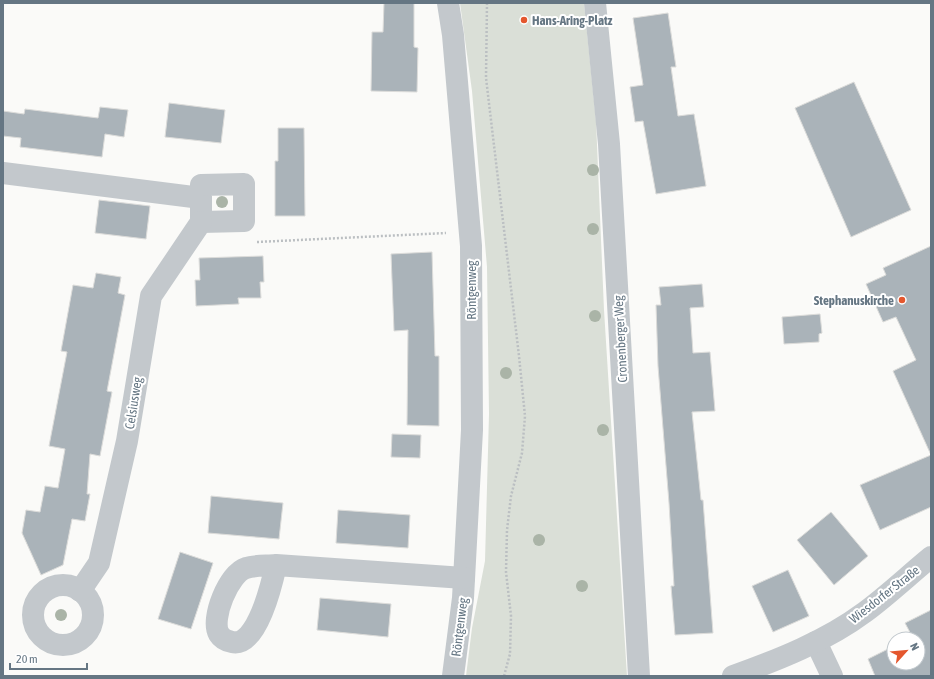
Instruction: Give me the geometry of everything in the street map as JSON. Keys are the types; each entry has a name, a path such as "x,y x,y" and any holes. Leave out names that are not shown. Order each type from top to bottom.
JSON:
{"street":[{"name":"Röntgenweg","path":"448,3 454,35 470,232 472,430 463,598 453,676"},
{"name":"Cronenberger Weg","path":"595,3 609,144 639,676"},
{"path":"3,173 201,198"},
{"path":"244,184 244,221 201,222 201,185 244,184"},
{"name":"Celsiusweg","path":"80,591 99,563 127,440 151,296 201,222"},
{"name":"Wiesdorfer Straße","path":"733,676 764,665 816,642 864,612 931,557"},
{"path":"276,565 464,578"},
{"path":"816,642 832,676"}],"path":[{"path":"487,3 486,78 525,416 522,453 511,496 507,530 506,572 511,616 510,654 504,676"},
{"path":"244,221 257,242 470,232"}],"shaded area":[{"path":"460,3 584,3 596,121 604,310 627,676 466,676 472,628 485,561 489,414 487,267 472,91"}],"building":[{"path":"384,3 414,3 414,47 418,48 417,92 371,91 372,32 383,32"},
{"path":"668,13 676,67 671,67 678,116 694,114 706,186 656,194 643,121 635,122 630,87 643,85 633,18"},
{"path":"854,82 911,210 851,237 795,108"},
{"path":"169,103 225,110 221,143 165,137"},
{"path":"100,107 128,110 124,137 105,134 102,157 20,147 21,138 3,136 3,111 24,114 25,109 98,118"},
{"path":"278,128 304,128 305,216 275,216 275,161 278,161"},
{"path":"99,200 150,206 146,239 95,233"},
{"name":"Stephanuskirche","path":"931,246 931,455 893,371 916,360 896,317 883,322 866,284 886,275 883,268"},
{"path":"432,252 435,356 439,356 439,426 407,425 408,330 394,331 391,254"},
{"path":"263,256 264,282 260,282 261,298 238,298 239,304 196,306 195,280 200,280 199,258"},
{"path":"96,273 121,277 118,293 125,295 107,391 112,392 100,456 90,454 87,494 90,494 85,521 72,519 63,565 41,575 22,533 26,510 40,512 45,486 58,488 65,449 49,446 67,352 61,351 73,285 93,288"},
{"path":"702,284 704,307 690,308 693,353 710,352 715,411 692,412 701,500 703,500 713,633 675,635 671,586 674,586 658,366 656,305 661,305 659,287"},
{"path":"820,314 822,333 819,334 819,342 784,344 782,317"},
{"path":"392,434 421,435 420,458 391,457"},
{"path":"931,455 931,507 880,530 860,485"},
{"path":"211,496 283,503 279,539 208,533"},
{"path":"338,510 410,515 408,548 336,543"},
{"path":"831,512 868,556 834,585 797,540"},
{"path":"180,552 213,563 191,629 158,619"},
{"path":"788,570 809,616 773,632 752,586"},
{"path":"320,598 391,604 388,637 317,630"},
{"path":"931,610 931,676 875,676 868,659 886,650 886,671 926,671 926,631 909,631 905,623"}],"place":[{"name":"Hans-Aring-Platz","path":"524,20"},
{"name":"Stephanuskirche","path":"902,300"}]}
